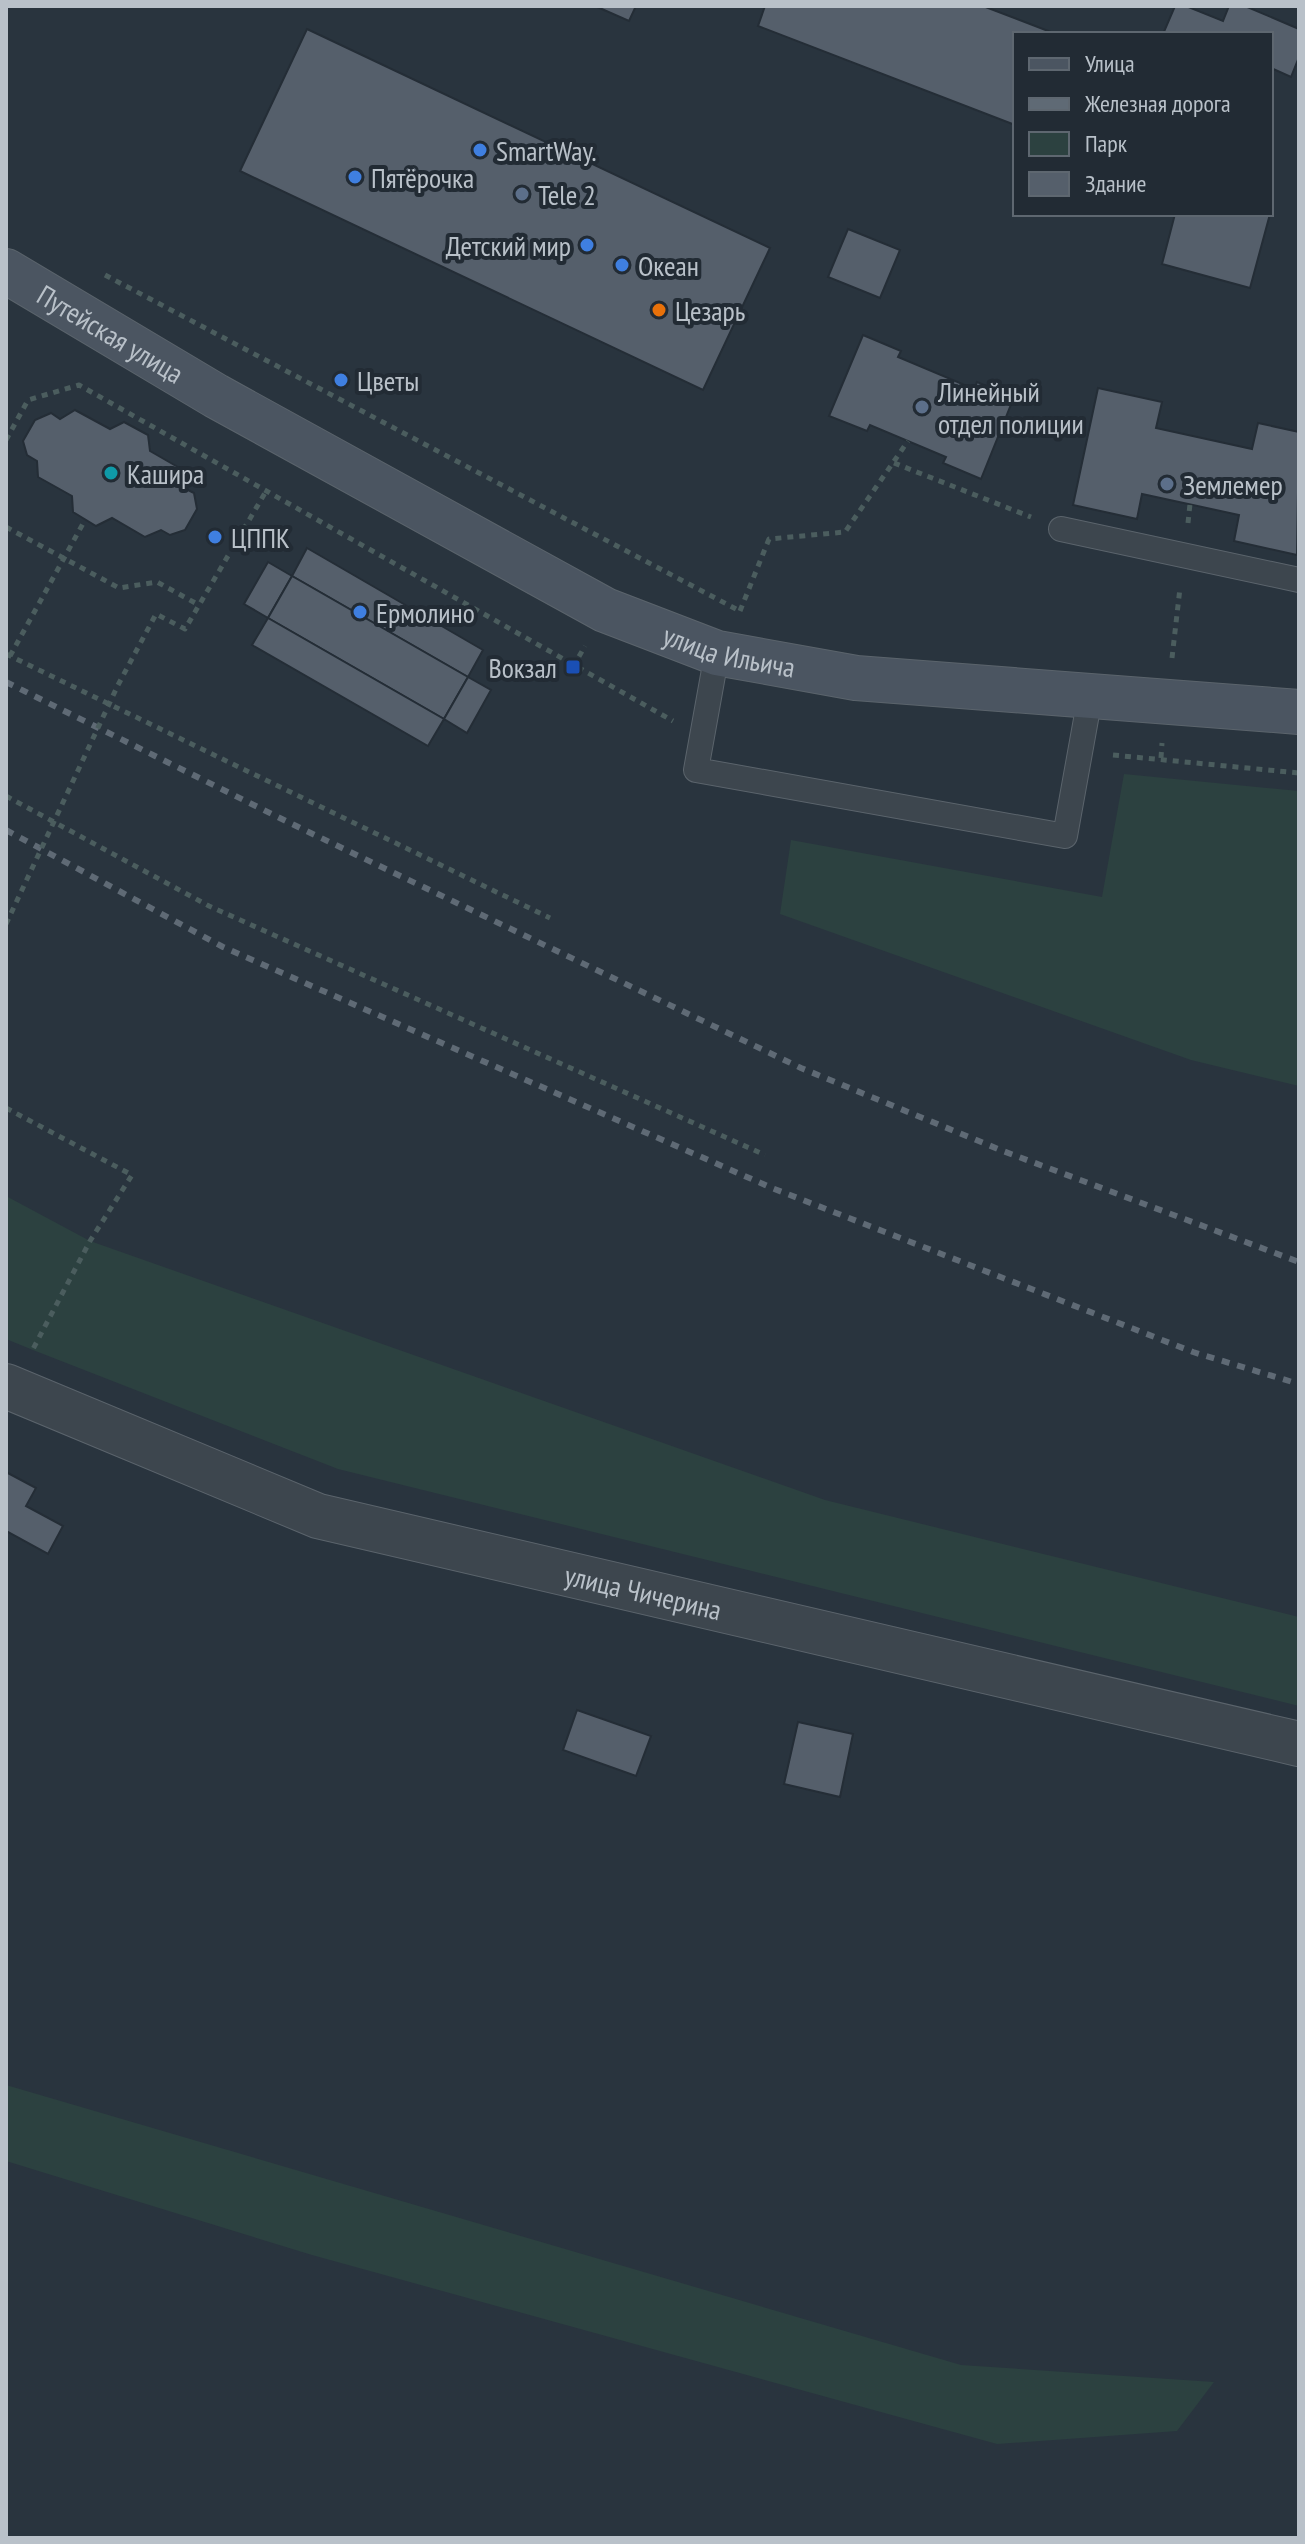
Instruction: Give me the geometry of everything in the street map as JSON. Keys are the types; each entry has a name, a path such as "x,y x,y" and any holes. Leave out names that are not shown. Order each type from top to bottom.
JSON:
{"main road":[{"name":"Путейская улица","path":"6,271 216,396"},
{"name":"улица Ильича","path":"216,396 605,610 717,653 856,678 1299,712"}],"street":[{"name":"улица Чичерина","path":"10,1388 318,1516 1299,1744"}],"lane":[{"path":"1061,529 1299,580"},
{"path":"717,653 696,770 1065,836 1090,697"}],"path":[{"path":"99,271 666,575 752,616"},
{"path":"6,440 28,400 79,385 265,493 702,737"},
{"path":"740,611 769,539 845,532 908,441"},
{"path":"894,463 1061,529"},
{"path":"6,924 118,685 156,614 185,629 265,493"},
{"path":"1161,758 1190,504"},
{"path":"85,520 8,655 550,918"},
{"path":"6,527 119,588 157,582 199,605"},
{"path":"1079,752 1299,773"},
{"path":"6,796 209,906 765,1155"},
{"path":"6,1108 132,1175 90,1241 10,1388"}],"green space":[{"path":"1124,774 1299,791 1299,1086 1191,1060 780,914 791,840 1102,897"},
{"path":"6,1196 90,1241 825,1500 1299,1617 1299,1706 338,1469 33,1350 6,1339"},
{"path":"6,2085 961,2365 1214,2382 1177,2431 997,2444 312,2255 6,2161"}],"building":[{"path":"595,6 636,6 629,21"},
{"path":"765,6 983,6 1051,32 1013,32 1013,124 758,26"},
{"path":"1175,6 1186,6 1223,21 1229,6 1245,6 1299,29 1299,57 1291,77 1273,69 1273,32 1164,32"},
{"path":"307,29 770,248 703,390 240,171"},
{"path":"1174,216 1269,216 1250,288 1162,264"},
{"path":"848,229 900,250 880,298 828,277"},
{"name":"Линейный отдел полиции","path":"863,335 901,351 898,357 974,389 977,382 1014,397 981,479 943,463 946,457 870,425 867,431 829,416"},
{"path":"1098,388 1162,402 1156,428 1252,449 1258,423 1299,432 1297,555 1234,541 1239,515 1142,494 1137,519 1073,505"},
{"name":"Кашира","path":"75,410 110,429 124,422 148,435 150,451 183,470 184,488 194,493 197,509 185,530 170,535 161,530 145,537 112,518 96,526 73,512 72,496 38,477 37,461 27,455 23,441 35,420 51,413 60,419"},
{"path":"307,548 483,650 468,677 292,576"},
{"path":"268,562 292,576 268,618 244,604"},
{"path":"292,576 468,677 444,719 268,618"},
{"path":"268,618 444,719 428,746 252,645"},
{"path":"468,677 491,690 467,733 444,719"},
{"path":"6,1472 36,1488 26,1506 63,1526 48,1554 6,1531"},
{"path":"577,1710 651,1736 636,1776 563,1750"},
{"path":"798,1722 853,1734 840,1797 784,1784"}],"railway":[{"path":"6,682 292,824 801,1068 1003,1151 1299,1262"},
{"path":"6,830 223,947 772,1188 1193,1352 1299,1384"}],"place":[{"name":"SmartWay.","path":"480,150"},
{"name":"Пятёрочка","path":"355,177"},
{"name":"Tele 2","path":"522,194"},
{"name":"Детский мир","path":"587,245"},
{"name":"Океан","path":"622,265"},
{"name":"Цезарь","path":"659,310"},
{"name":"Цветы","path":"341,380"},
{"name":"Линейный отдел полиции","path":"922,407"},
{"name":"Кашира","path":"111,473"},
{"name":"Землемер","path":"1167,484"},
{"name":"ЦППК","path":"215,537"},
{"name":"Ермолино","path":"360,612"},
{"name":"Вокзал","path":"573,667"}]}
